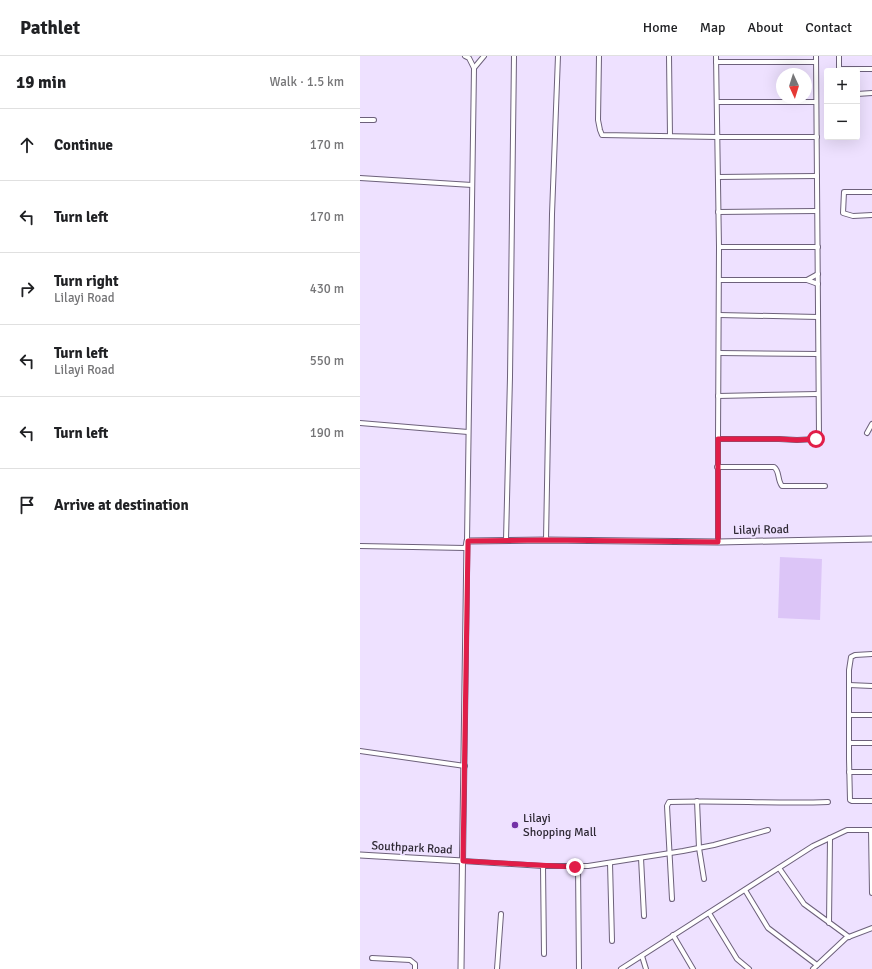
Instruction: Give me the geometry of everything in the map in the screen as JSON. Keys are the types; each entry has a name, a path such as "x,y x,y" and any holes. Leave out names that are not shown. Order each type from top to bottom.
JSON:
{"street":[{"path":"461,969 474,68 469,58 465,56"},
{"path":"474,68 484,56"},
{"path":"506,540 514,56"},
{"path":"546,540 552,214 558,56"},
{"path":"599,56 598,120 602,135 817,137"},
{"path":"669,56 670,136"},
{"path":"716,56 719,247 717,467 718,542"},
{"path":"718,439 797,440 816,439 819,436 816,56"},
{"path":"839,56 839,68"},
{"path":"716,62 816,62"},
{"path":"860,69 872,69"},
{"path":"860,94 872,93"},
{"path":"717,102 816,102"},
{"path":"360,120 374,120"},
{"path":"718,177 817,176"},
{"path":"360,178 472,185"},
{"path":"872,192 844,192 843,213 854,216 872,216"},
{"path":"718,212 817,211"},
{"path":"719,247 818,247"},
{"path":"808,280 818,274"},
{"path":"719,280 808,280 818,284"},
{"path":"719,315 818,317"},
{"path":"719,353 818,354"},
{"path":"718,396 818,394"},
{"path":"360,423 468,432"},
{"path":"866,433 872,424"},
{"path":"717,467 774,467 777,471 779,481 782,486 825,486"},
{"name":"Lilayi Road","path":"468,541 546,540 718,542 872,539"},
{"path":"360,546 465,548 468,541"},
{"path":"872,654 855,655 851,657 849,686 850,800 872,802"},
{"path":"849,686 872,686"},
{"path":"850,715 872,715"},
{"path":"849,743 872,743"},
{"path":"360,752 465,766"},
{"path":"850,772 872,772"},
{"path":"697,801 699,848 704,879"},
{"path":"672,899 667,803 697,801 793,803 828,802"},
{"path":"463,861 542,866 578,866 610,863 699,848 768,830"},
{"path":"621,969 813,846 847,830 872,830 872,893"},
{"path":"829,923 830,838"},
{"name":"Southpark Road","path":"360,855 463,861"},
{"path":"641,858 644,916"},
{"path":"610,863 612,941"},
{"path":"542,866 544,954"},
{"path":"578,866 579,969"},
{"path":"779,868 804,904 849,937"},
{"path":"745,890 768,928 817,965"},
{"path":"709,913 737,959 749,969"},
{"path":"497,969 501,914"},
{"path":"813,969 849,937 872,928"},
{"path":"673,936 693,969"},
{"path":"642,956 646,969"},
{"path":"372,958 410,960 415,964 415,969"}],"shaded area":[{"path":"780,557 822,559 820,620 778,618"}],"place":[{"name":"Lilayi Shopping Mall","path":"515,825"}],"route":[{"path":"575,867 463,861 468,541 546,540 718,542 718,439 816,439"}]}
